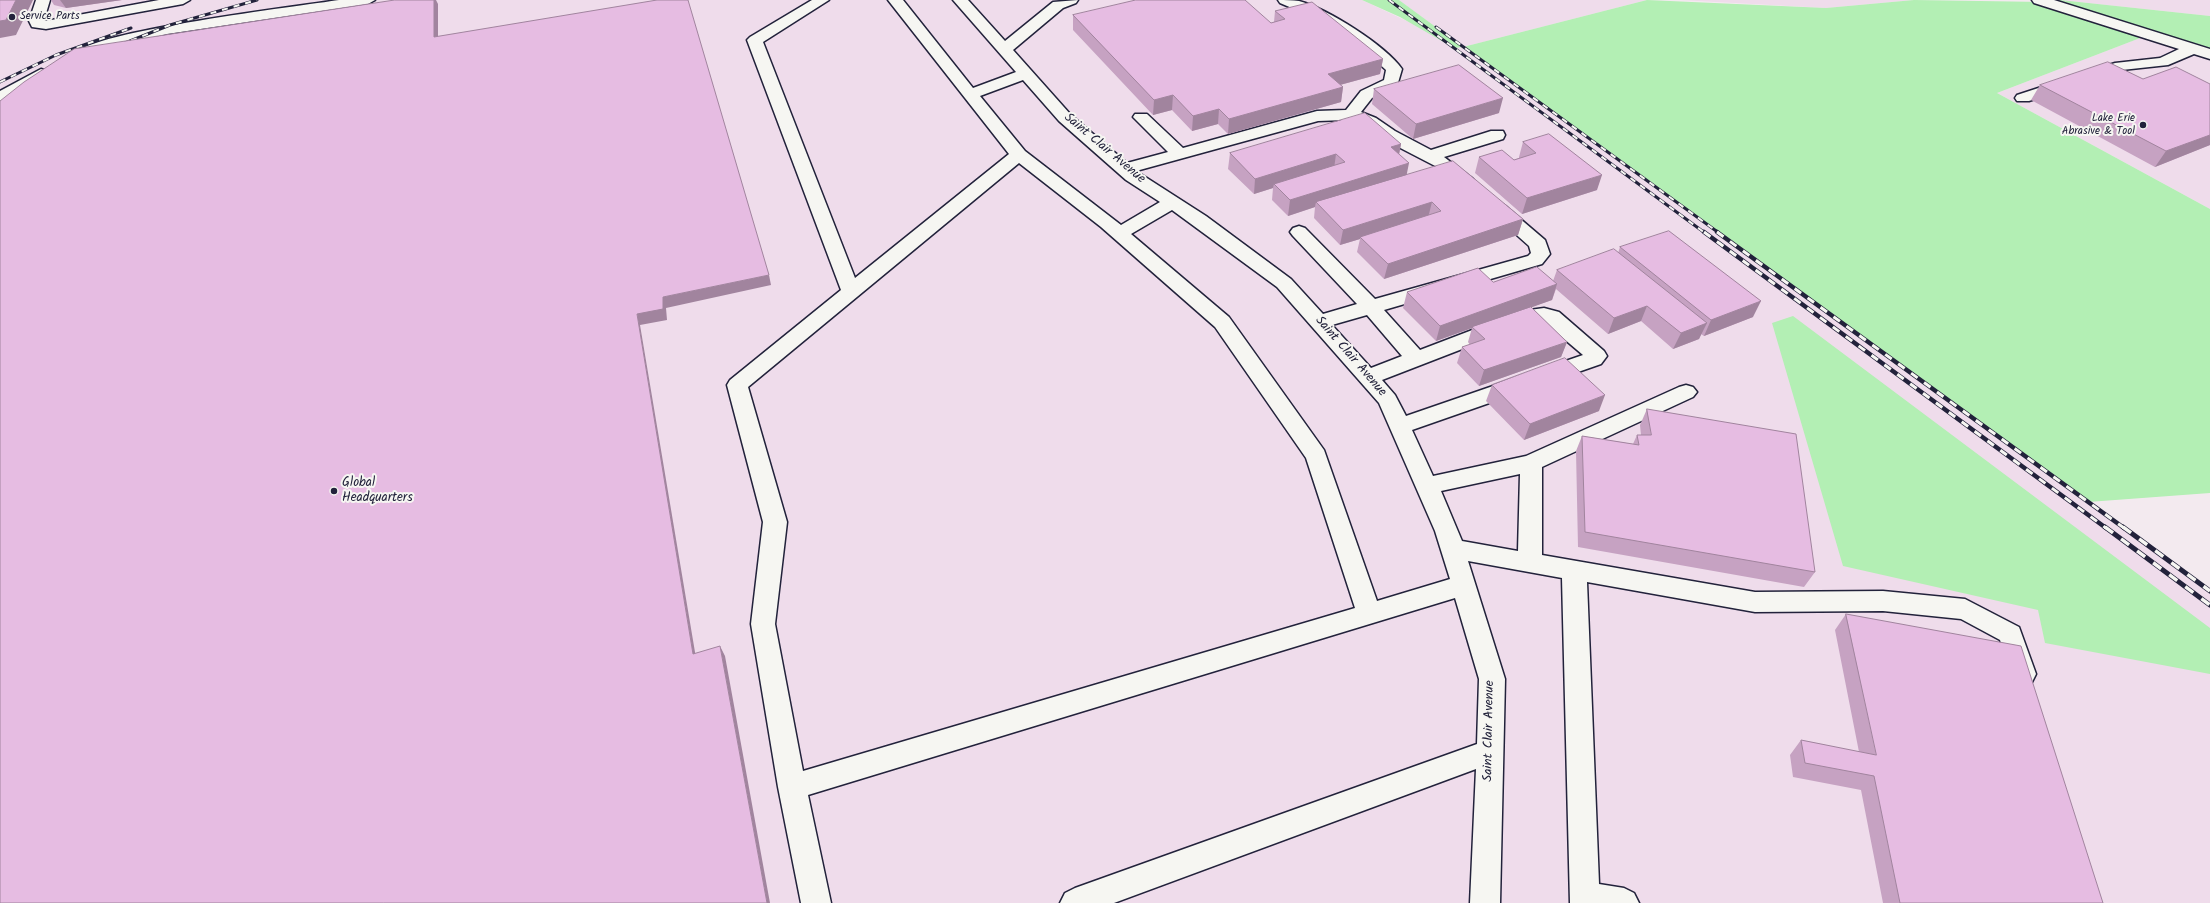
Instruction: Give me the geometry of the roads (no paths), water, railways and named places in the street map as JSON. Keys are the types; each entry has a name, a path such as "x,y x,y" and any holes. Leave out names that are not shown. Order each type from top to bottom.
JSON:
{"street":[{"path":"43,0 36,21 37,24 46,25 183,0"},
{"path":"72,59 98,47 167,30 368,0"},
{"path":"822,0 755,40 851,292"},
{"path":"896,0 1019,154 1119,234 1222,322 1316,456 1369,614"},
{"name":"Saint Clair Avenue","path":"960,0 1065,118 1124,169 1200,220 1284,283 1388,400 1447,531 1492,679 1485,903"},
{"path":"1004,50 1058,5 1071,0"},
{"path":"1285,0 1318,13 1372,48 1394,69 1391,83 1370,91 1358,100 1351,116"},
{"path":"2039,0 2210,54"},
{"path":"2023,98 2120,66 2163,62 2192,48"},
{"path":"0,98 52,68"},
{"path":"971,94 1025,74"},
{"path":"1124,169 1317,116 1351,116 1370,121 1389,135 1445,164 1538,244 1541,254 1535,260 1319,322"},
{"path":"1141,117 1180,154"},
{"path":"1429,156 1497,135"},
{"path":"816,903 792,787 763,624 775,522 737,385 1019,154"},
{"path":"1119,234 1172,202"},
{"path":"1299,232 1371,307 1416,359"},
{"path":"1368,377 1529,316 1544,314 1552,317 1596,356 1594,359 1400,426"},
{"path":"1427,486 1531,463 1686,392"},
{"path":"1530,561 1531,463"},
{"path":"1452,549 1530,561 1755,602 1883,601 1965,608 2010,634 2030,694"},
{"path":"1574,569 1585,900 1624,903"},
{"path":"792,787 1464,585"},
{"path":"1075,903 1490,751"}],"railway":[{"path":"120,45 170,25 257,0"},
{"path":"1389,0 1705,233"},
{"path":"1436,27 1719,233"},
{"path":"0,82 56,55 131,28"},
{"path":"1704,232 2106,528"},
{"path":"1717,232 2124,528"},
{"path":"2105,527 2210,605"},
{"path":"2123,527 2210,591"}],"place":[{"name":"Service Parts","path":"12,17"},
{"name":"Lake Erie Abrasive & Tool","path":"2143,125"},
{"name":"Global Headquarters","path":"334,491"}]}
